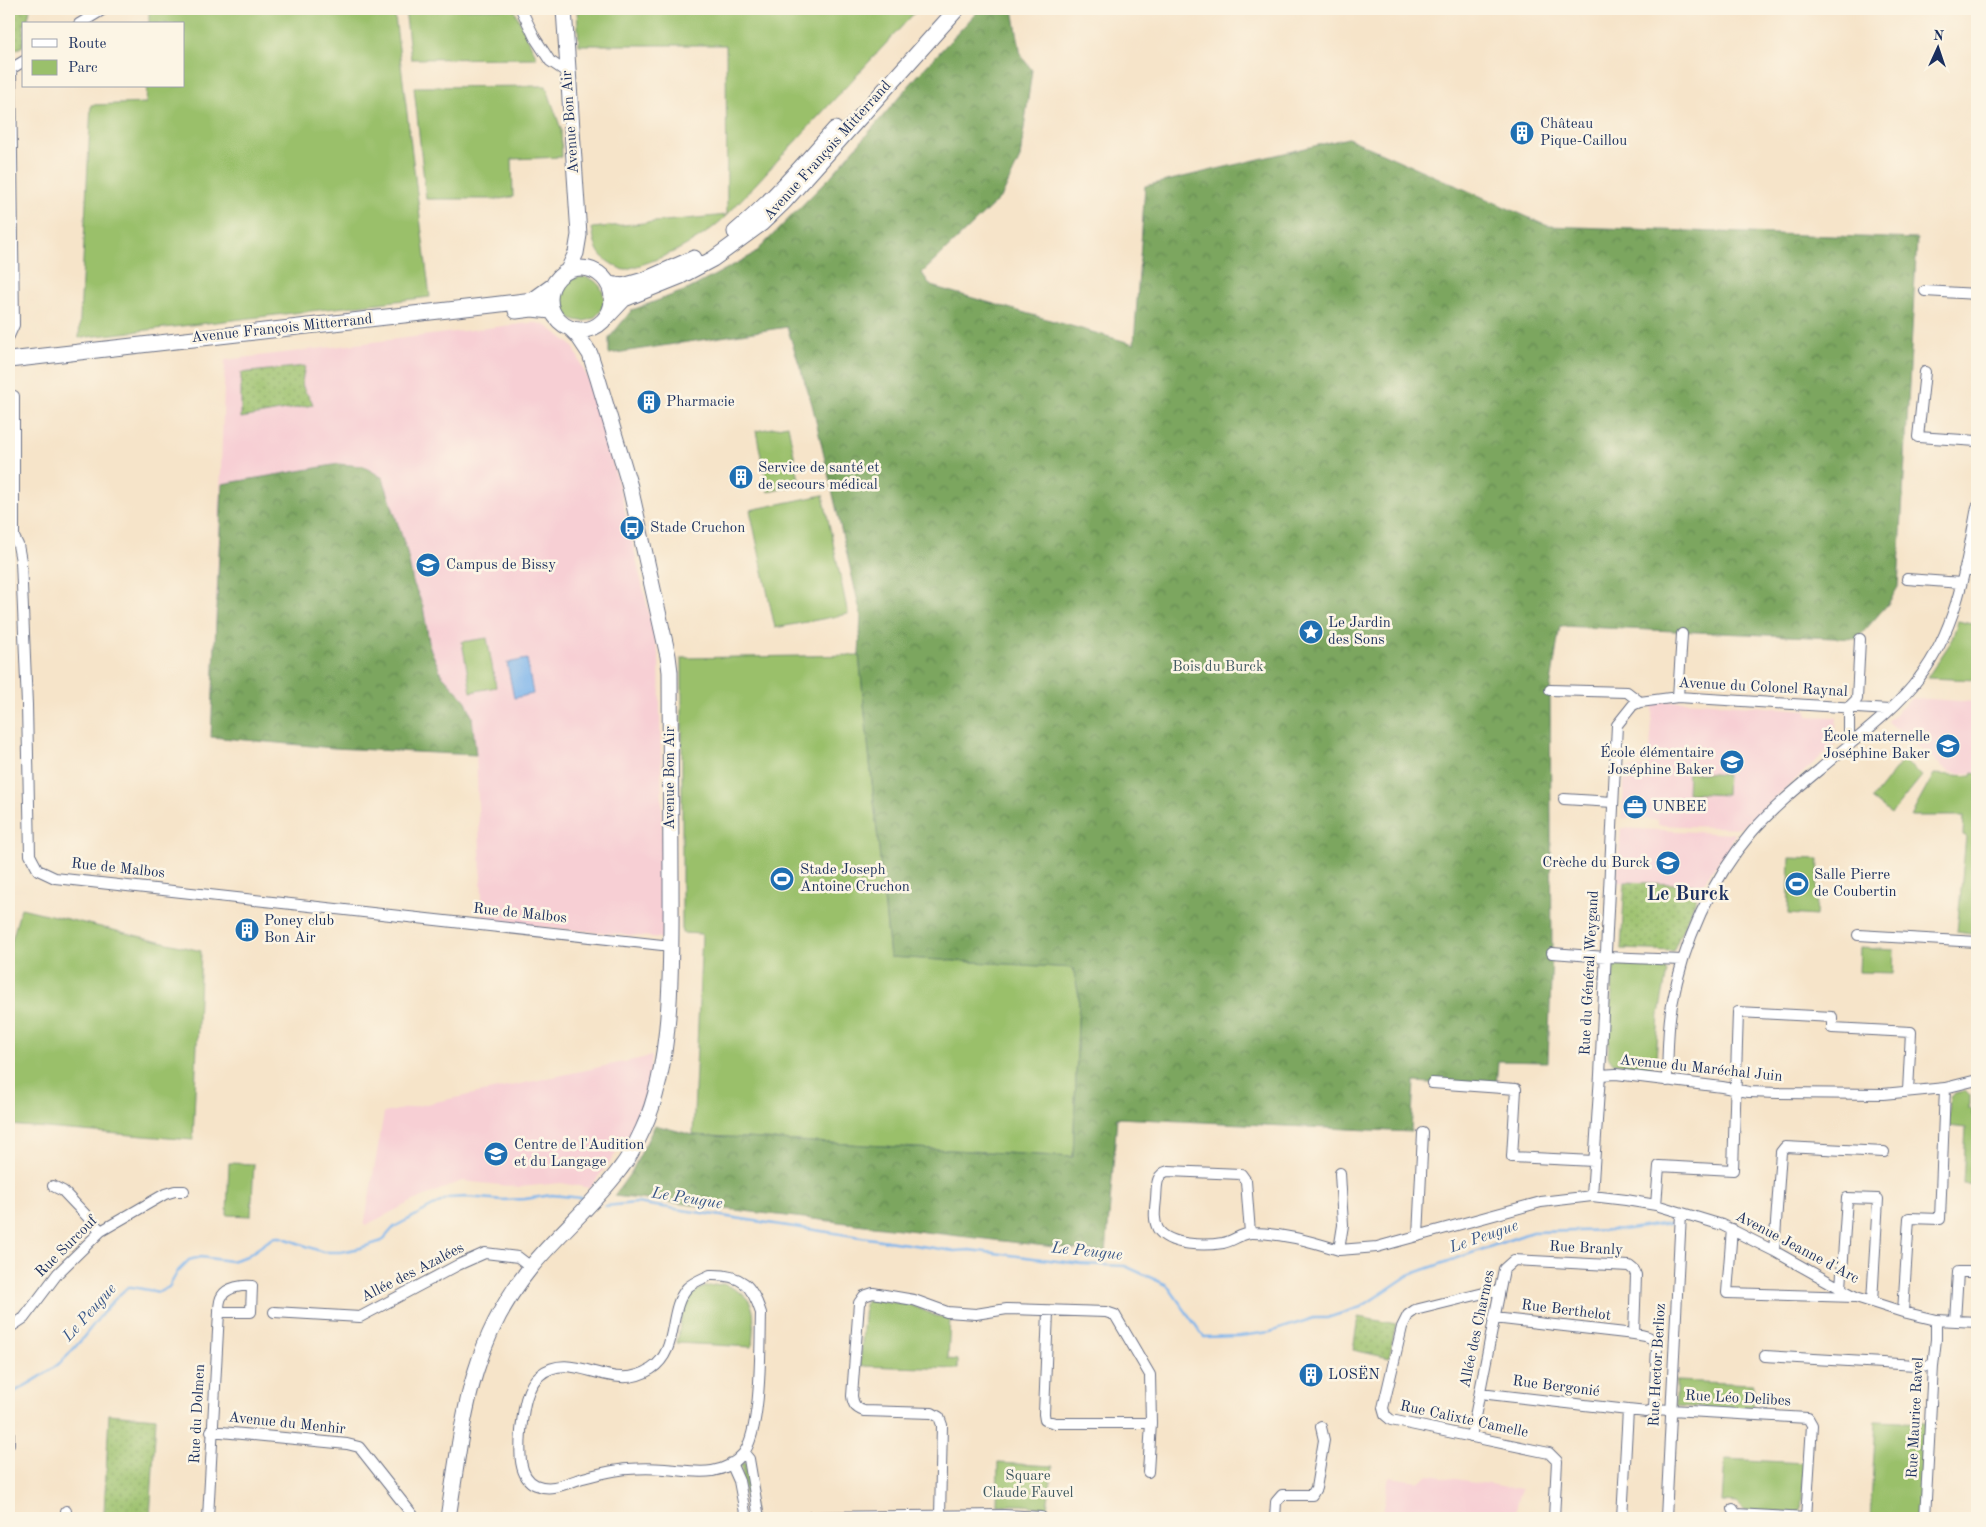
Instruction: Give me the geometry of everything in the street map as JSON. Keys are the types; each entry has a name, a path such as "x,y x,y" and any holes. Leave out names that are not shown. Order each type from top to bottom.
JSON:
{"main road":[{"name":"Avenue Bon Air","path":"564,9 579,235 584,253 597,272"},
{"name":"Avenue François Mitterrand","path":"608,284 623,286 680,266 733,234 780,191 943,9"},
{"name":"Avenue François Mitterrand","path":"602,321 624,299 681,276 713,259 761,224 784,202 957,9"},
{"name":"Avenue Bon Air","path":"568,270 576,254 579,235"},
{"path":"590,354 612,300 608,284 597,272 581,267 568,270 556,279 551,287 550,296 552,312 560,322 570,328 586,330 602,321"},
{"name":"Avenue François Mitterrand","path":"9,360 533,300 551,287"},
{"name":"Avenue François Mitterrand","path":"9,369 532,309 552,312"},
{"name":"Avenue Bon Air","path":"448,1518 468,1395 478,1361 495,1320 531,1267 621,1168 643,1130 654,1100 666,1032 671,946 670,672 668,656 630,487 590,354 570,328"}],"street":[{"path":"82,22 104,9"},
{"path":"522,9 535,38 550,61 568,73"},
{"path":"9,336 14,326 10,70 22,62"},
{"path":"1925,291 1977,294"},
{"path":"1925,372 1918,437 1977,440"},
{"name":"Rue de Malbos","path":"14,396 11,538 18,545 21,561 27,705 30,855 38,870 55,878 671,946"},
{"path":"1667,1081 1671,1007 1682,960 1715,886 1740,847 1754,830 1783,801 1889,710 1920,677 1942,641 1954,608 1977,507"},
{"path":"1964,570 1977,570"},
{"path":"1907,579 1961,582"},
{"path":"1678,697 1682,634"},
{"path":"1852,741 1849,735 1849,707 1857,699 1860,639"},
{"path":"1550,690 1627,692 1640,702"},
{"name":"Avenue du Colonel Raynal","path":"1640,702 1678,697 1889,710"},
{"name":"Rue du Général Weygand","path":"1592,1196 1600,1075 1617,725 1633,705 1640,702"},
{"path":"1564,799 1613,802"},
{"path":"1858,934 1977,942"},
{"path":"1552,953 1606,958 1682,960"},
{"path":"1656,1205 1659,1166 1733,1170 1738,1012 1832,1017 1832,1028 1911,1032 1908,1091"},
{"name":"Avenue du Maréchal Juin","path":"1600,1075 1616,1074 1736,1090 1857,1095 1945,1088 1977,1080"},
{"path":"1432,1083 1516,1089 1512,1158 1594,1161"},
{"path":"1903,1312 1909,1218 1940,1219 1945,1088"},
{"path":"1418,1236 1423,1134"},
{"path":"1774,1251 1781,1152 1785,1147 1884,1152"},
{"path":"1250,1233 1246,1181 1241,1174 1168,1171 1162,1172 1158,1177 1154,1216 1158,1229 1170,1240 1194,1244 1224,1243 1250,1233 1303,1238 1339,1250 1343,1225 1340,1173"},
{"path":"52,1186 63,1191 101,1231"},
{"name":"Rue Surcouf","path":"9,1328 24,1318 58,1273 101,1231 165,1194 175,1191 184,1192"},
{"name":"Avenue Jeanne d'Arc","path":"1339,1250 1378,1247 1541,1202 1592,1196 1656,1205 1732,1229 1856,1297 1936,1320 1977,1322"},
{"path":"1841,1288 1847,1198 1878,1200 1872,1302"},
{"name":"Rue Hector Berlioz","path":"1666,1518 1681,1213"},
{"path":"1732,1229 1726,1293 1856,1297"},
{"name":"Allée des Azalées","path":"274,1312 360,1317 458,1264 485,1253 518,1256 531,1267"},
{"name":"Allée des Charmes","path":"1471,1437 1504,1269 1514,1260"},
{"name":"Rue Branly","path":"1514,1260 1629,1266 1636,1275 1634,1334"},
{"path":"1955,1321 1958,1272 1977,1272"},
{"path":"710,1275 722,1275 749,1286 756,1298 761,1313 756,1415 752,1438 744,1453 731,1463 706,1473 667,1469 626,1469 602,1473 556,1488 540,1486 528,1479 523,1472 521,1461 521,1433 527,1395 539,1376 557,1365 568,1365 623,1378 645,1373 657,1365 670,1343 679,1299 688,1287 710,1275"},
{"name":"Rue Calixte Camelle","path":"1500,1288 1415,1310 1408,1315 1402,1327 1383,1408 1385,1414 1391,1420 1549,1453 1557,1461 1554,1518"},
{"path":"940,1516 942,1426 939,1417 932,1412 864,1411 856,1408 853,1402 859,1303 864,1296 873,1293 914,1300 947,1312 976,1314 1007,1309 1106,1312 1115,1315 1150,1375 1151,1423 1148,1472"},
{"path":"1048,1311 1045,1420 1055,1423 1151,1423"},
{"name":"Rue du Dolmen","path":"208,1518 211,1432 219,1312"},
{"name":"Rue Berthelot","path":"1494,1318 1634,1334"},
{"name":"Rue Maurice Ravel","path":"1925,1518 1936,1320"},
{"path":"1622,1518 1628,1410 1647,1412 1654,1409 1657,1347 1650,1336 1634,1334"},
{"path":"1764,1356 1933,1366"},
{"name":"Rue Bergonié","path":"1480,1393 1628,1410"},
{"name":"Rue Léo Delibes","path":"1654,1409 1808,1418 1812,1425 1806,1518"},
{"path":"9,1444 10,1427"},
{"path":"1275,1518 1276,1502 1282,1495 1312,1495 1316,1488 1324,1440 1322,1427"},
{"name":"Avenue du Menhir","path":"211,1432 347,1444 359,1447 415,1518"},
{"path":"744,1453 749,1459 759,1518"},
{"path":"731,1463 739,1481 746,1518"},
{"path":"1733,1509 1736,1514 1806,1518"},
{"path":"812,1518 940,1516 1023,1516 1040,1518"}],"shaded area":[{"name":"Campus de Bissy","path":"529,323 547,326 569,343 574,348 589,382 620,489 659,657 664,908 662,938 483,922 476,755 334,748 211,737 225,360"},
{"name":"École maternelle Joséphine Baker","path":"1912,698 1977,702 1977,774 1949,772 1887,721"},
{"name":"École élémentaire Joséphine Baker","path":"1684,701 1807,710 1807,716 1837,717 1835,744 1741,828 1658,825 1658,820 1622,818 1625,768 1649,766 1653,702"},
{"name":"Crèche du Burck","path":"1621,828 1731,834 1731,832 1735,834 1731,844 1702,885 1617,882"},
{"name":"Centre de l'Audition et du Langage","path":"652,1056 647,1090 635,1128 590,1188 561,1183 519,1187 462,1181 415,1200 364,1226 384,1113"},
{"path":"1429,1475 1521,1489 1514,1518 1381,1518 1389,1477 1419,1481"}],"green space":[{"path":"9,9 30,9 27,22 22,22 22,47 9,54"},
{"path":"149,9 394,9 430,297 79,338 91,105 146,103 147,88 185,88 185,22 149,22"},
{"path":"405,9 514,9 537,58 411,59"},
{"path":"577,9 918,9 727,215 726,45 579,45"},
{"name":"Bois du Burck","path":"980,9 1013,9 1021,56 1032,70 1020,158 1002,196 922,273 931,286 1134,344 1145,186 1348,138 1548,226 1917,239 1898,587 1888,604 1857,639 1560,626 1550,690 1552,953 1548,1062 1498,1061 1496,1087 1414,1082 1411,1132 1117,1118 1106,1253 614,1196 632,1171 655,1125 693,1135 1073,1157 1079,996 1073,968 890,957 859,655 861,615 812,404 787,327 609,354 609,338 632,310 689,289 754,254 831,176 920,73"},
{"path":"546,86 561,129 562,157 512,159 513,197 499,199 426,199 414,87"},
{"path":"727,215 704,234 679,249 665,256 623,270 600,254 595,243 592,228"},
{"path":"582,277 594,281 600,287 604,299 600,311 594,317 582,321 570,317 564,311 560,299 564,287 570,281"},
{"path":"305,366 302,385 313,405 241,418 241,373"},
{"path":"788,425 800,485 768,492 756,431"},
{"path":"339,464 363,466 383,478 407,552 413,582 423,606 430,648 442,675 466,701 472,717 476,755 334,748 211,737 222,484"},
{"path":"823,495 848,614 775,628 750,510"},
{"path":"1958,621 1977,625 1977,680 1927,678 1951,642"},
{"path":"487,638 496,687 471,692 462,642"},
{"name":"Stade Joseph Antoine Cruchon","path":"859,655 890,957 1073,968 1079,996 1073,1157 693,1135 702,934 682,933 682,658"},
{"path":"1903,760 1922,776 1891,814 1872,799"},
{"path":"1688,772 1727,775 1726,795 1687,793"},
{"path":"1972,773 1977,774 1977,935 1957,932 1966,836 1963,835 1964,816 1911,816 1934,774 1971,776"},
{"path":"1790,858 1819,859 1816,916 1788,914"},
{"path":"1625,882 1702,885 1673,951 1621,949"},
{"path":"21,908 201,951 193,1140 9,1125 9,950"},
{"path":"1860,948 1894,950 1893,973 1859,972"},
{"path":"1614,963 1663,965 1667,972 1659,1014 1656,1060 1652,1066 1613,1063 1608,1056"},
{"path":"1965,1091 1969,1095 1969,1109 1973,1109 1972,1115 1977,1116 1977,1184 1963,1183 1966,1128 1948,1126 1950,1097 1955,1093"},
{"path":"229,1163 254,1164 251,1216 227,1215"},
{"path":"723,1284 735,1289 749,1301 752,1308 754,1325 752,1347 677,1343 683,1310 691,1295 708,1286"},
{"path":"871,1299 911,1305 936,1316 950,1318 948,1359 958,1360 958,1369 860,1366 865,1305 866,1301"},
{"path":"1358,1317 1396,1324 1389,1358 1353,1350"},
{"path":"1676,1381 1754,1384 1753,1411 1676,1406"},
{"path":"109,1414 156,1418 150,1518 104,1513"},
{"path":"1876,1421 1926,1423 1921,1518 1870,1518"},
{"path":"1725,1459 1805,1463 1801,1511 1795,1513 1745,1511 1737,1503 1722,1502"},
{"path":"745,1462 753,1510 748,1510 747,1508 741,1464"},
{"name":"Square Claude Fauvel","path":"998,1463 1053,1466 1047,1508 1023,1505 997,1505"}],"water":[{"path":"527,659 533,694 514,698 507,663"}],"waterway":[{"name":"Le Peugue","path":"9,1395 42,1376 61,1362 128,1287 159,1292 169,1287 178,1271 189,1260 200,1257 231,1261 247,1256 274,1237 281,1237 323,1252 341,1252 360,1248 382,1241 394,1227 448,1198 467,1197 503,1200 552,1195 582,1198"},
{"name":"Le Peugue","path":"605,1206 636,1203 954,1251 970,1250 1081,1264 1125,1266 1167,1285 1204,1337 1240,1336 1270,1332 1314,1318 1327,1318 1361,1307 1409,1275 1532,1232 1622,1230 1670,1223"}],"place":[{"name":"Château Pique-Caillou","path":"1522,133"},
{"name":"Pharmacie","path":"649,402"},
{"name":"Service de santé et de secours médical","path":"741,477"},
{"name":"Stade Cruchon","path":"632,528"},
{"name":"Campus de Bissy","path":"428,565"},
{"name":"Le Jardin des Sons","path":"1311,632"},
{"name":"École maternelle Joséphine Baker","path":"1948,746"},
{"name":"École élémentaire Joséphine Baker","path":"1732,762"},
{"name":"UNBEE","path":"1635,807"},
{"name":"Crèche du Burck","path":"1668,863"},
{"name":"Stade Joseph Antoine Cruchon","path":"782,879"},
{"name":"Salle Pierre de Coubertin","path":"1797,884"},
{"name":"Poney club Bon Air","path":"247,930"},
{"name":"Centre de l'Audition et du Langage","path":"496,1154"},
{"name":"LOSËN","path":"1311,1375"}],"district":[{"name":"Le Burck","path":"1688,895"}]}
